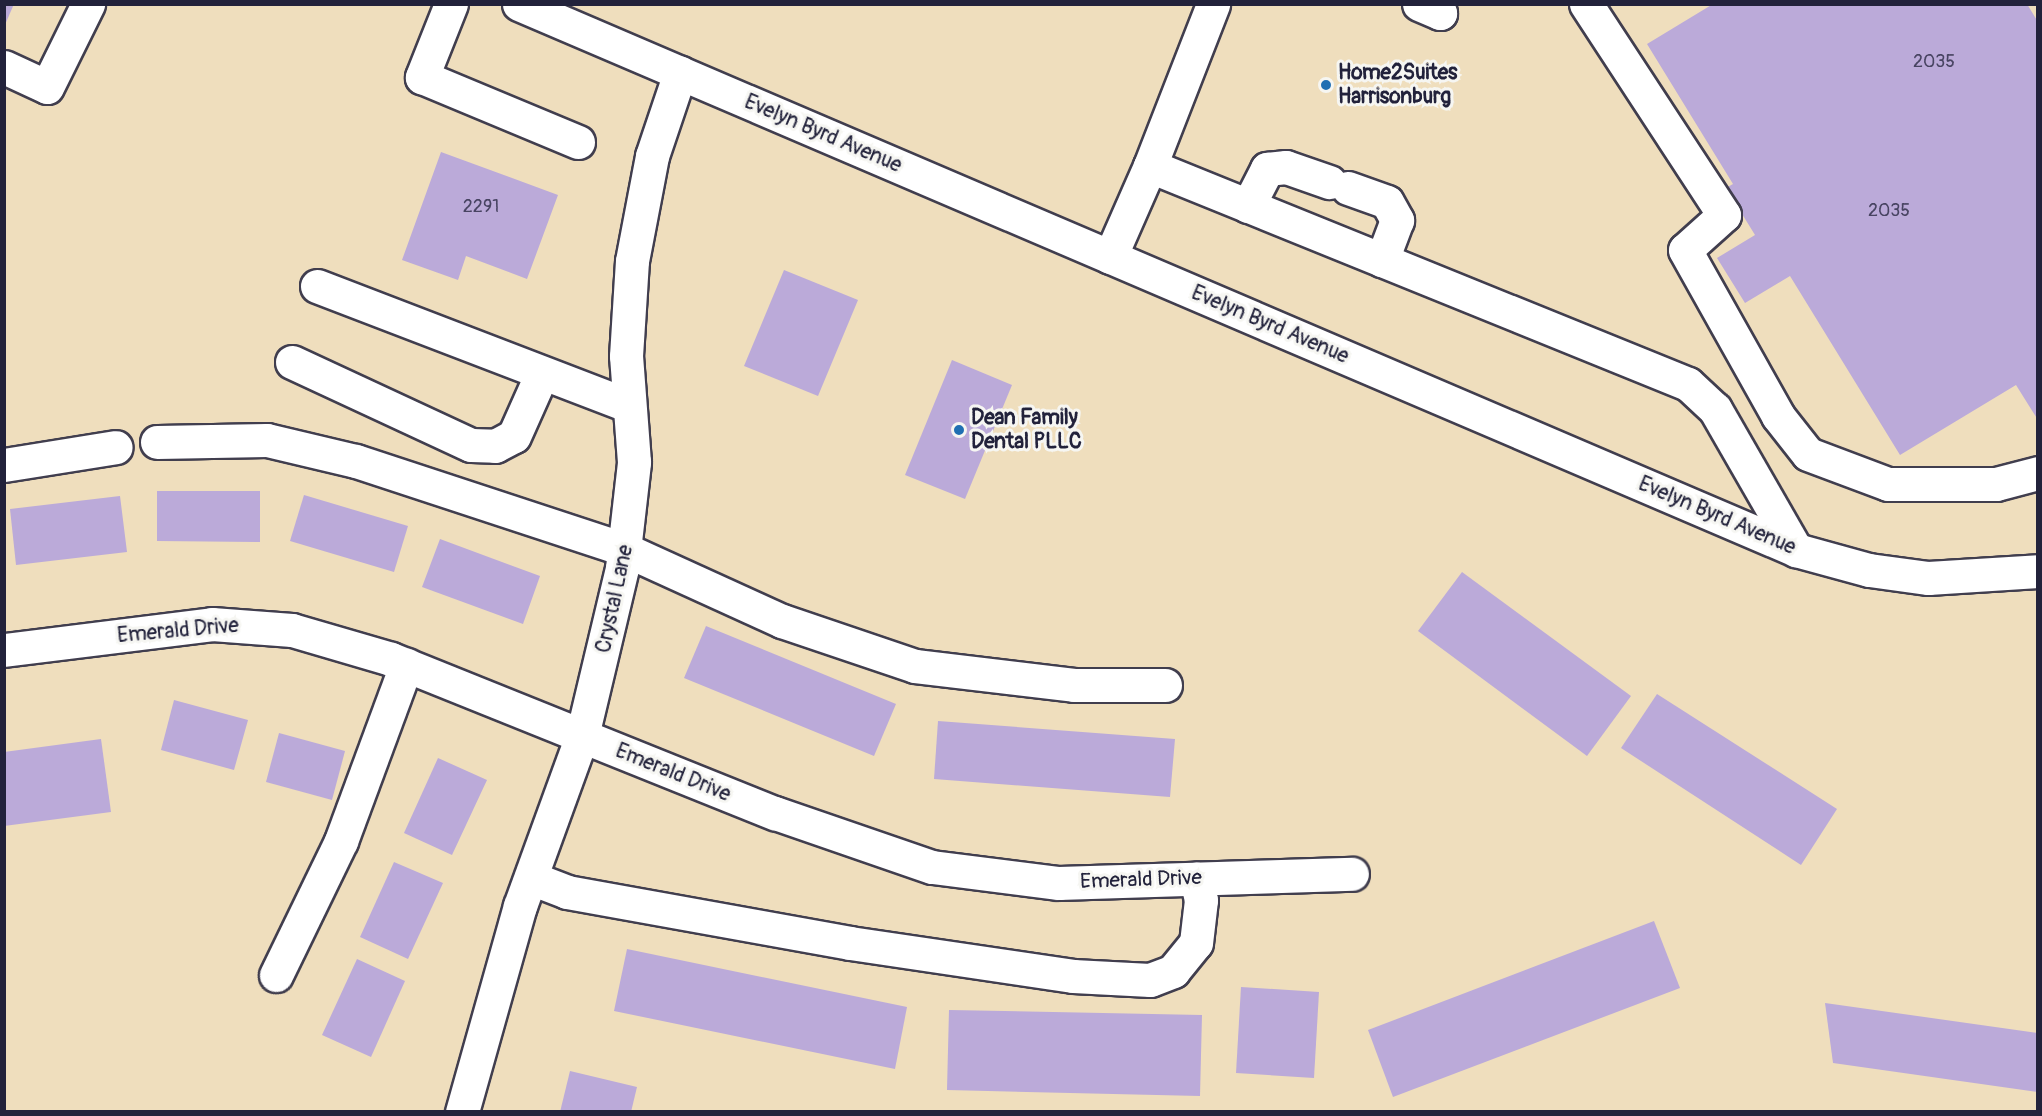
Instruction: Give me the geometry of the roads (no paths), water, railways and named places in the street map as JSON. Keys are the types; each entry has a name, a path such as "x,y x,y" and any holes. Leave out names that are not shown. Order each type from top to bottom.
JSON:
{"street":[{"path":"4,68 47,87 88,4"},
{"path":"452,4 422,77 578,142"},
{"name":"Evelyn Byrd Avenue","path":"519,4 1796,549 1869,570 1928,578 2037,571"},
{"path":"1110,257 1150,166 1213,4"},
{"path":"1419,4 1440,13 1435,4"},
{"path":"1586,4 1724,215 1685,250 1778,416 1808,454 1888,484 1996,484 2037,472"},
{"name":"Crystal Lane","path":"462,1112 531,878 582,736 626,550 634,462 629,406 629,292 637,223 680,73"},
{"path":"1150,166 1688,384 1715,409 1796,549"},
{"path":"1248,206 1267,169 1286,167 1387,202 1397,220 1382,260"},
{"path":"317,286 629,406"},
{"path":"291,362 471,445 495,447 514,436 542,373"},
{"path":"157,442 287,443 626,550 782,621 915,666 1074,685 1165,684"},
{"path":"4,465 116,447"},
{"name":"Emerald Drive","path":"4,650 242,624 314,635 406,665 853,843 932,867 1059,882 1352,874"},
{"path":"276,975 341,841 406,665"},
{"path":"531,878 567,892 850,943 1073,976 1138,980 1167,974 1190,954 1200,922 1196,879"}],"place":[{"name":"Home2Suites Harrisonburg","path":"1326,85"},
{"name":"Dean Family Dental PLLC","path":"959,430"}]}
